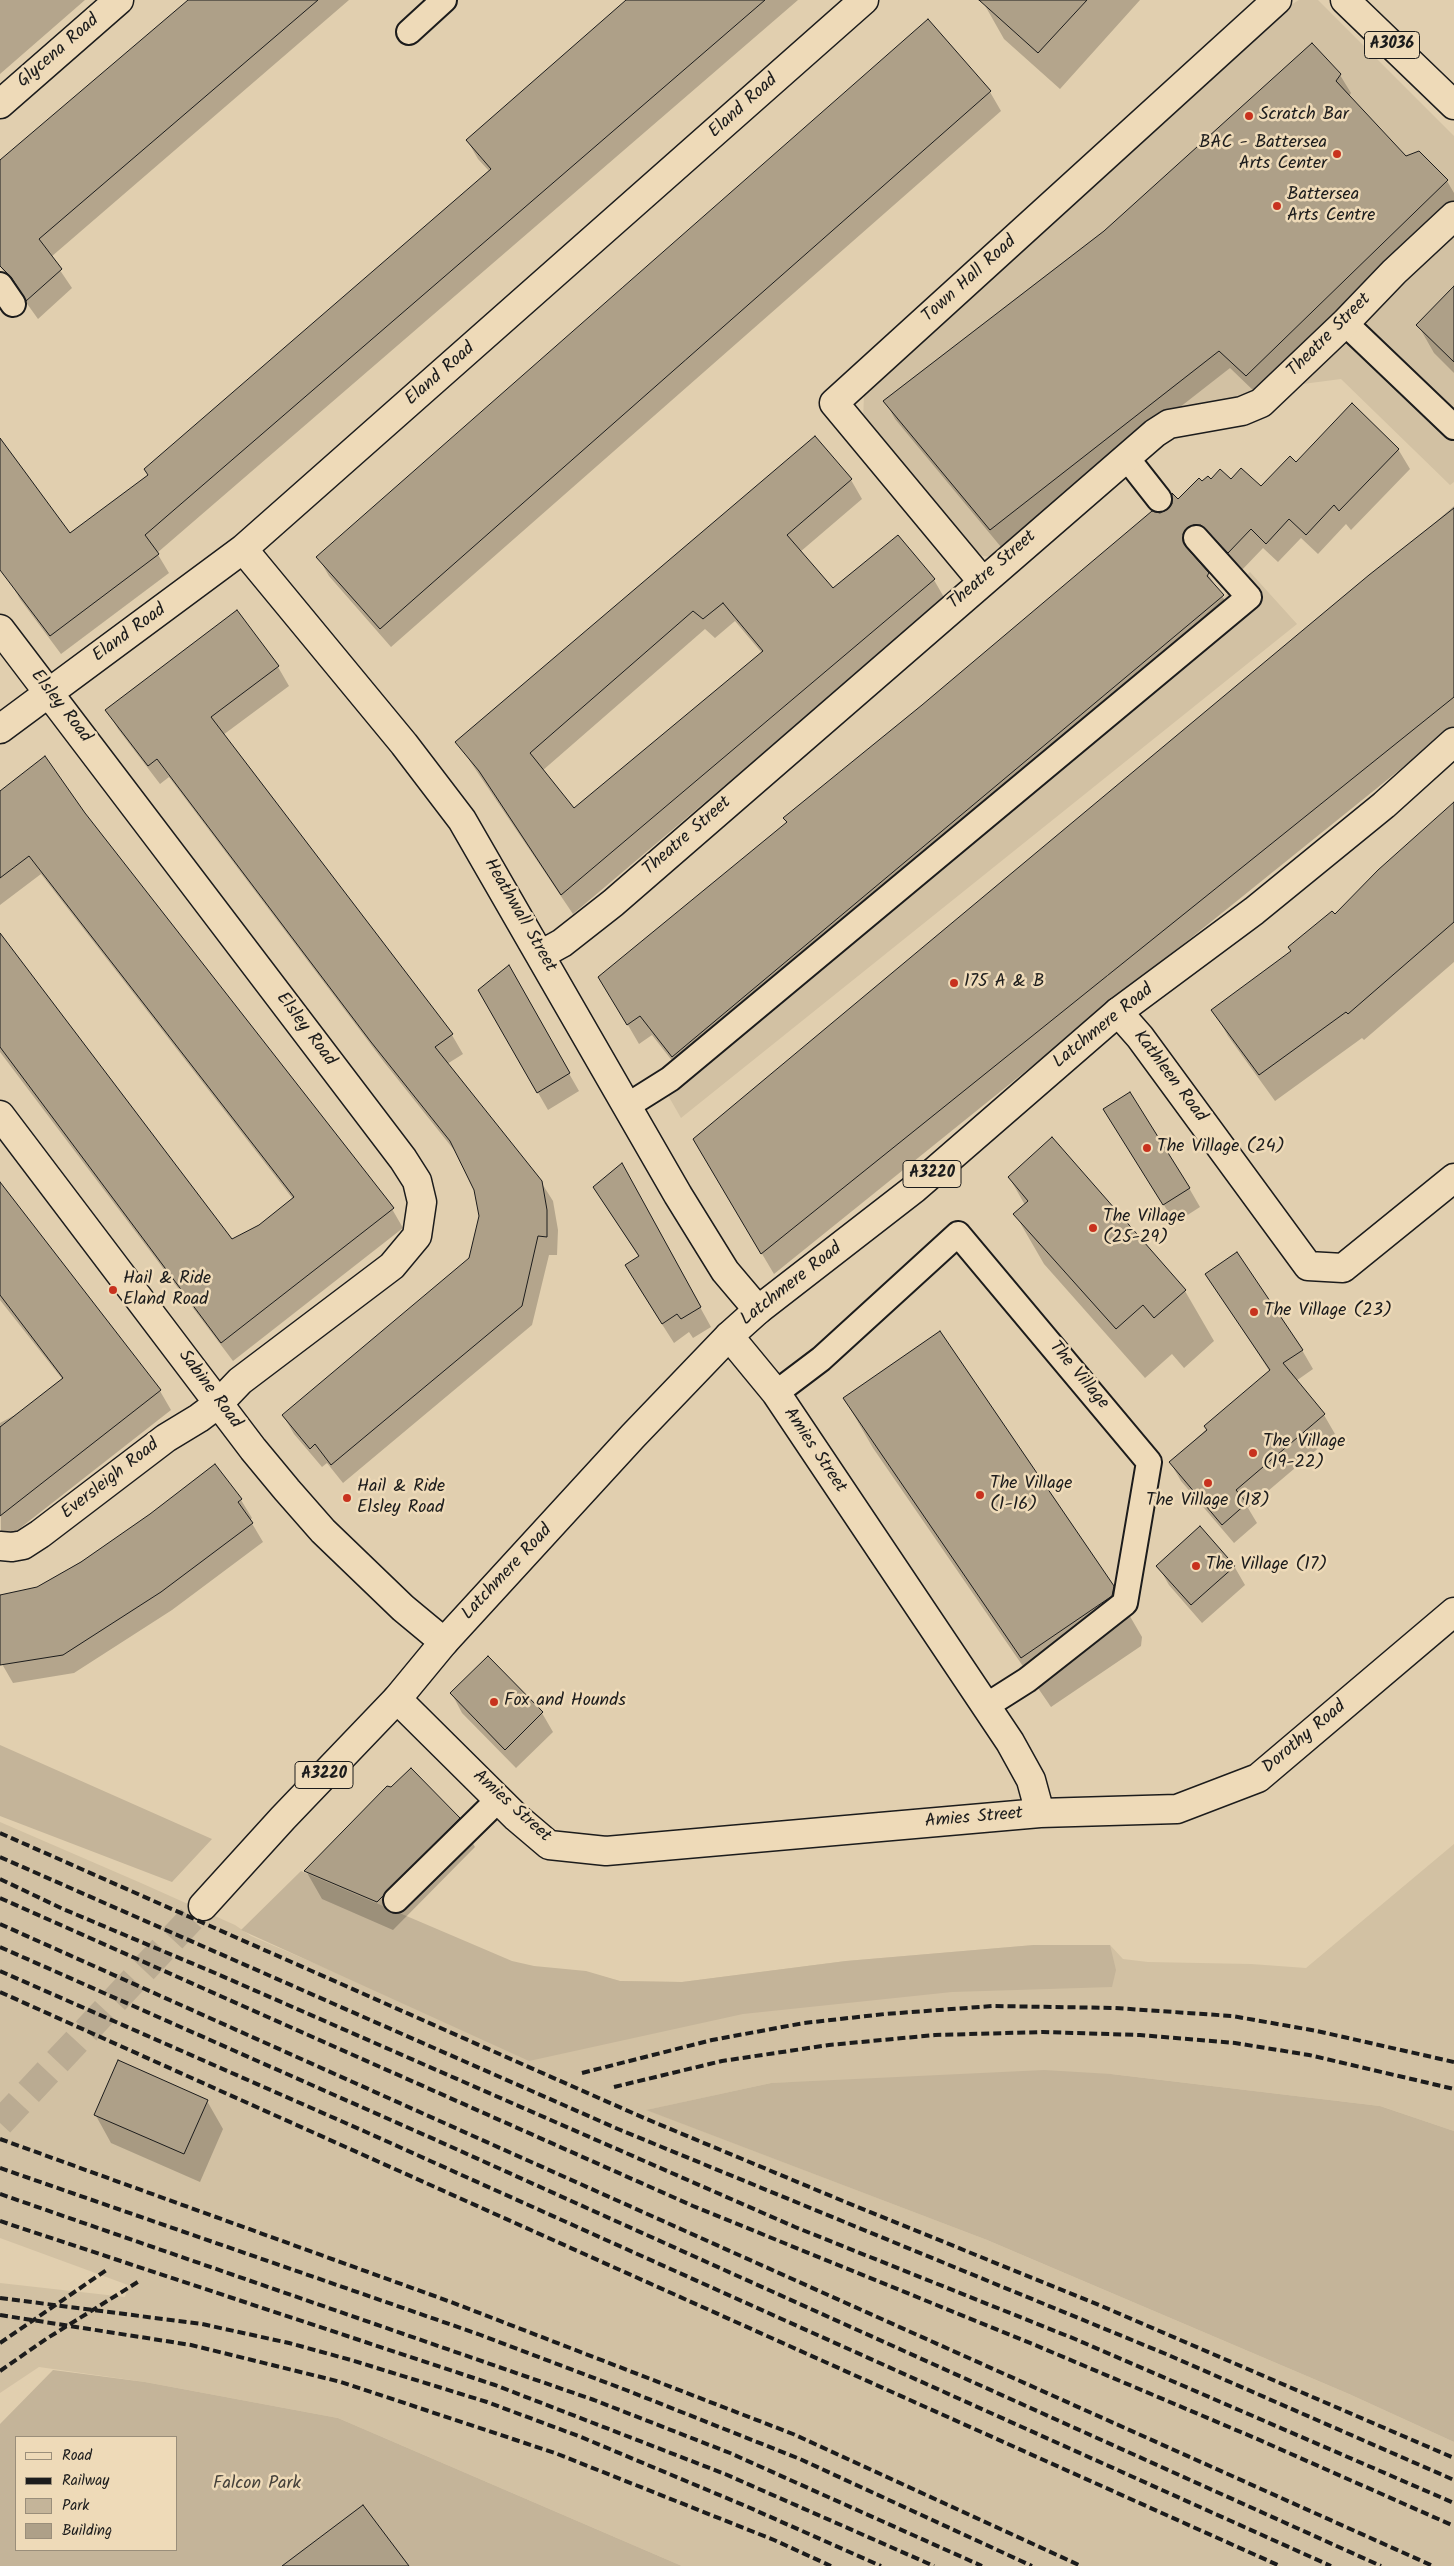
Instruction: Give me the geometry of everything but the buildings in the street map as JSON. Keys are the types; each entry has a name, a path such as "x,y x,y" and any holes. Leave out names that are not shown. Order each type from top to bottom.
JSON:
{"main road":[{"name":"Glycena Road","path":"0,104 119,0"},
{"name":"Eland Road","path":"0,729 243,549 864,0"},
{"name":"Town Hall Road","path":"982,581 834,403 1277,0"},
{"name":"A3036","path":"1345,0 1454,105"},
{"name":"Theatre Street","path":"542,954 562,943 613,903 1126,457 1169,424 1242,411 1261,402 1454,216"},
{"name":"Heathwall Street","path":"243,549 404,744 462,820 542,954 678,1195 725,1270 758,1310"},
{"name":"Elsley Road","path":"0,629 403,1159 417,1182 422,1202 417,1236 392,1266 240,1381 219,1403"},
{"name":"Latchmere Road","path":"203,1906 283,1818 397,1699 444,1642 729,1336 758,1310 914,1189 1118,1012 1254,911 1384,805 1454,742"},
{"name":"Kathleen Road","path":"1118,1012 1140,1037 1308,1266 1343,1268 1454,1178"},
{"name":"Sabine Road","path":"0,1115 253,1449 323,1531 408,1612 444,1642"},
{"name":"Amies Street","path":"397,1699 498,1799 549,1845 606,1851 1040,1813 1031,1780 986,1706 776,1393 729,1336"},
{"name":"Eversleigh Road","path":"0,1546 12,1548 23,1545 40,1534 166,1438 219,1403"},
{"name":"Dorothy Road","path":"1040,1813 1177,1809 1258,1778 1454,1612"}],"lane":[{"path":"409,32 444,0"},
{"path":"0,285 13,304"},
{"path":"1345,323 1454,427"},
{"path":"1126,457 1159,499"},
{"path":"627,1106 670,1079 1249,597 1196,538"},
{"name":"The Village","path":"776,1393 821,1359 958,1234 1149,1462 1125,1603 1026,1680 986,1706"},
{"path":"396,1900 498,1799"}],"shaded area":[{"path":"1299,0 1318,0 1454,136 1454,482 1450,485 1341,379 1295,385 1214,401 1162,418 996,558 973,554 863,421 864,394 1189,101 1289,6"},
{"path":"1250,572 1297,624 681,1118 658,1078 1186,633"},
{"path":"0,1822 235,1925 251,1936 379,1991 582,1971 620,1981 682,1982 846,1961 1034,1945 1110,1945 1123,1959 1148,1962 1251,1964 1306,1968 1454,1844 1454,2131 1380,2106 1111,2074 771,2083 647,2110 987,2240 1349,2394 1454,2442 1454,2566 682,2566 338,2418 145,2382 39,2367 0,2393 0,2283 125,2297 128,2285 0,2238"}],"green space":[{"path":"0,1745 212,1839 172,1882 0,1816"},
{"path":"301,1871 512,1961 534,1966 586,1971 620,1981 682,1982 846,1961 1034,1945 1110,1945 1116,1970 1112,1987 952,1992 743,2014 529,2061 241,1930"},
{"path":"1044,2070 1111,2074 1380,2106 1454,2131 1454,2442 1349,2394 987,2240 646,2110 771,2083"},
{"name":"Falcon Park","path":"53,2370 145,2382 338,2418 682,2566 0,2566 0,2424"}],"tunnel":[{"path":"0,2123 203,1906"}],"railway":[{"path":"0,1833 644,2118 1099,2305 1454,2458"},
{"path":"0,1857 618,2129 1166,2354 1454,2480"},
{"path":"0,1879 63,1909 215,1973 795,2227 1075,2339 1454,2503"},
{"path":"0,1898 693,2206 1035,2345 1255,2438 1454,2526"},
{"path":"0,1924 1433,2566"},
{"path":"0,1947 436,2140 1381,2566"},
{"path":"0,1971 366,2132 1331,2566"},
{"path":"0,1992 1280,2566"},
{"path":"582,2073 712,2040 804,2023 885,2014 993,2006 1115,2008 1232,2016 1317,2031 1454,2062"},
{"path":"614,2087 722,2061 829,2045 935,2035 1043,2032 1140,2035 1235,2043 1309,2055 1454,2089"},
{"path":"0,2139 451,2302 793,2434 1081,2566"},
{"path":"0,2168 478,2334 626,2390 800,2459 1032,2566"},
{"path":"0,2194 594,2400 730,2453 982,2566"},
{"path":"0,2221 495,2385 725,2474 934,2566"},
{"path":"0,2343 108,2269"},
{"path":"0,2371 46,2339 141,2280"},
{"path":"0,2298 202,2324 289,2343 351,2360 487,2402 581,2437 748,2507 881,2566"},
{"path":"0,2315 191,2345 341,2382 555,2453 774,2540 831,2566"}],"place":[{"name":"Scratch Bar","path":"1249,116"},
{"name":"BAC - Battersea Arts Center","path":"1337,154"},
{"name":"Battersea Arts Centre","path":"1277,206"},
{"name":"175 A & B","path":"954,983"},
{"name":"The Village (24)","path":"1147,1148"},
{"name":"The Village (25-29)","path":"1093,1228"},
{"name":"Hail & Ride Eland Road","path":"113,1290"},
{"name":"The Village (23)","path":"1254,1312"},
{"name":"The Village (19-22)","path":"1253,1453"},
{"name":"The Village (18)","path":"1208,1483"},
{"name":"The Village (1-16)","path":"980,1495"},
{"name":"Hail & Ride Elsley Road","path":"347,1498"},
{"name":"The Village (17)","path":"1196,1566"},
{"name":"Fox and Hounds","path":"494,1702"}]}
